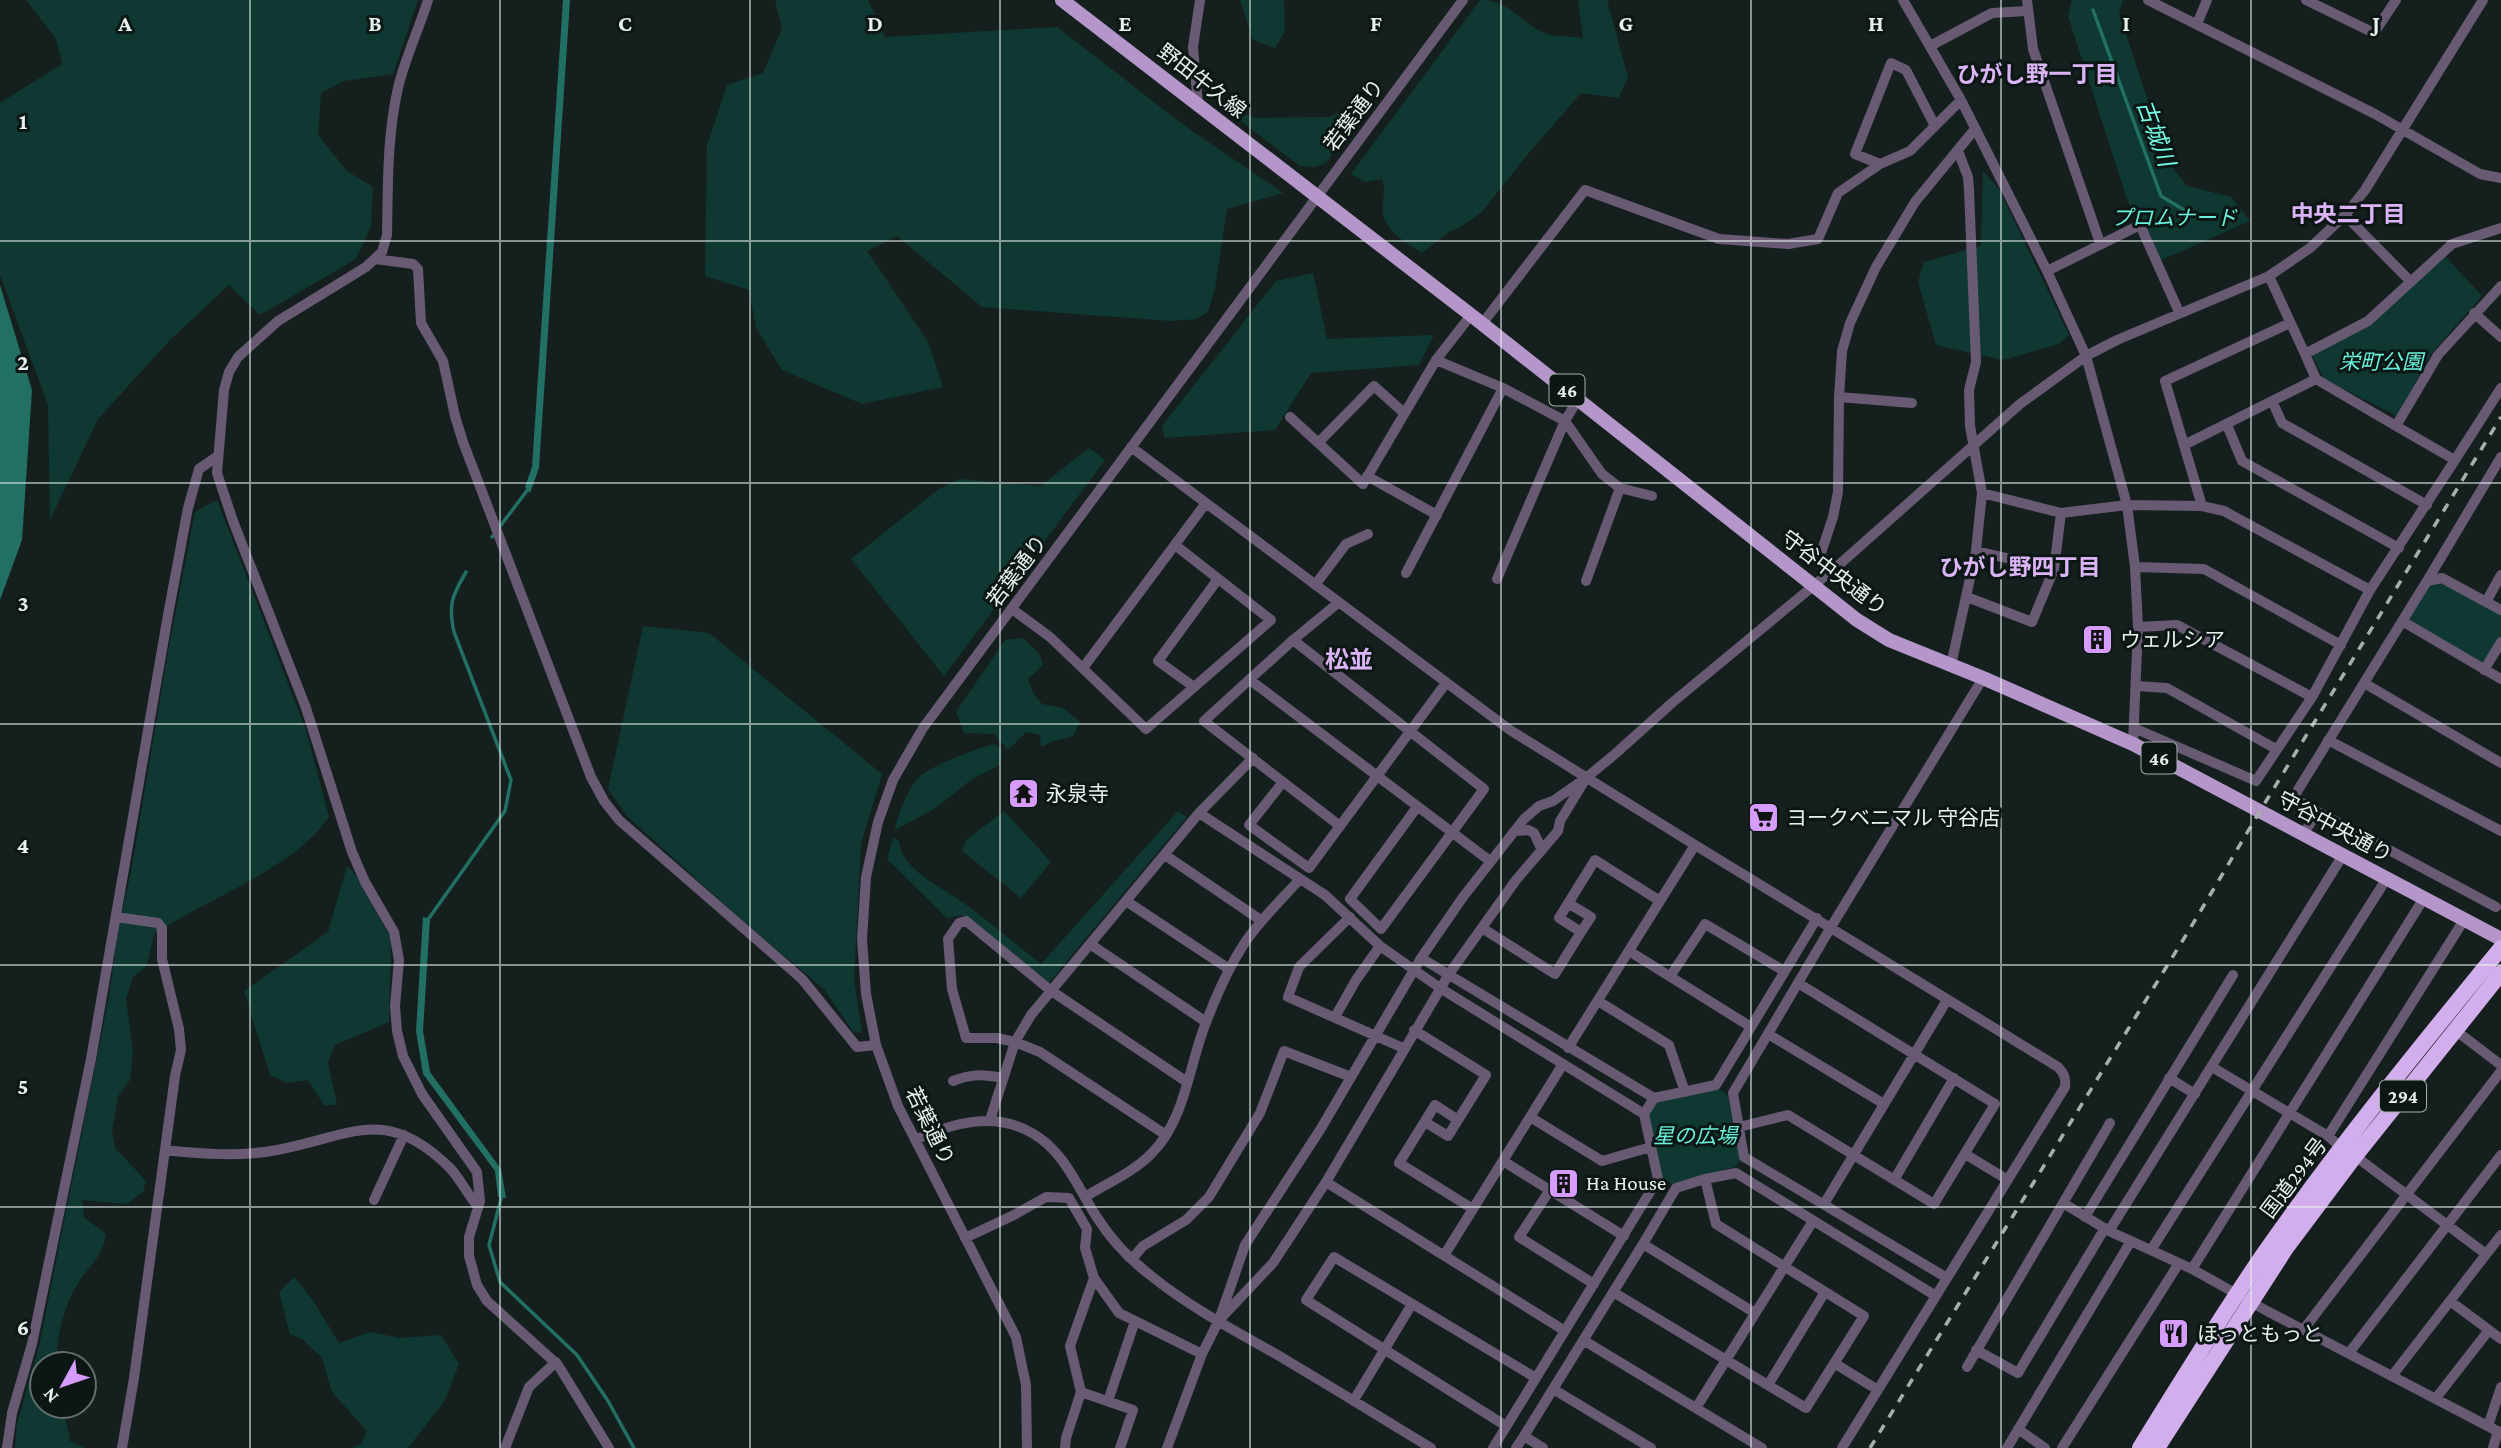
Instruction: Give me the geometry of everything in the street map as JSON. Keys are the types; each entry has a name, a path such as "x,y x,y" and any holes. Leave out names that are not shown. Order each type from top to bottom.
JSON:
{"highway":[{"name":"国道294号","path":"2349,1152 2501,948"},
{"name":"国道294号","path":"2157,1448 2281,1230 2455,1030 2501,973"},
{"name":"国道294号","path":"2140,1448 2244,1298"}],"main road":[{"name":"野田牛久線","path":"1062,0 1317,196"},
{"name":"守谷中央通り","path":"1317,196 1857,620 1889,640 2133,744 2501,939"}],"street":[{"path":"428,0 396,99 388,158 385,246 375,259 339,286 278,321 237,356 224,390 218,473 224,496 306,708 352,852 365,882 394,932 399,960 397,1031 403,1056 422,1094 477,1172 480,1188 478,1208 469,1237 469,1256 477,1285 487,1301 556,1362 610,1448"},
{"path":"1198,105 1193,47 1200,0"},
{"name":"若葉通り","path":"1027,1448 1026,1385 1016,1337 915,1140 887,1080 876,1045 866,995 862,939 866,877 878,822 893,780 923,728 1463,0"},
{"path":"1903,0 1961,100 2087,356 2127,505 2135,567 2138,627 2133,744"},
{"path":"2148,0 2404,130 2480,174 2501,178"},
{"path":"2197,24 2207,0"},
{"path":"2306,0 2374,33 2396,0"},
{"path":"1167,1448 1202,1354 1219,1320 1245,1245 1351,1077 1421,958 1490,861 1524,819 1539,806 1553,801 1586,778 1815,586 2020,404 2087,356 2140,328 2269,276 2310,248 2345,215 2365,190 2483,0"},
{"path":"1930,46 1992,13 2027,5 2033,49 2100,243"},
{"path":"1880,164 1855,154 1891,63 1906,70 1935,126"},
{"path":"1290,417 1363,484 1436,360 1477,320 1586,190 1719,239 1788,244 1818,239 1838,193 1880,164 1910,151 1961,100"},
{"path":"1821,553 1838,492 1842,351 1850,323 1876,267 1915,202 1975,129"},
{"path":"1951,665 1976,551 1982,492 1970,426 1969,390 1976,362 1969,190 1968,177 1958,151"},
{"path":"2345,215 2411,282"},
{"path":"2047,271 2140,225 2179,312"},
{"path":"2305,354 2368,321 2452,244 2501,228"},
{"path":"375,259 414,264 418,269 421,323 443,361 454,416 591,776 604,802 637,838 802,979 857,1046 876,1045"},
{"path":"2269,276 2316,379 2455,460"},
{"path":"2396,426 2438,355 2501,286"},
{"path":"2474,313 2501,337"},
{"path":"2202,506 2165,381 2290,323"},
{"path":"1436,360 1503,388 1564,421 1602,474 1620,488 1652,496"},
{"path":"2184,445 2273,403 2316,379"},
{"path":"1318,443 1374,386 1404,413"},
{"path":"1406,573 1503,388"},
{"path":"2134,728 2256,781 2312,697 2370,590 2501,388"},
{"path":"1839,397 1912,403"},
{"path":"1497,579 1564,421 1578,399"},
{"path":"2273,403 2282,423 2427,505"},
{"path":"2227,425 2242,461 2399,548"},
{"path":"1130,447 1510,730 2058,1067 2066,1080 2064,1087 1842,1448"},
{"path":"7,1448 12,1413 43,1296 91,1059 188,508 199,469 218,456"},
{"path":"2496,907 2292,798 2501,457"},
{"path":"1367,476 1437,514"},
{"path":"1586,581 1620,488"},
{"path":"1982,492 2061,513 2127,505 2202,506 2224,511 2370,590"},
{"path":"1083,668 1206,503"},
{"path":"1967,597 2032,622 2054,569 2061,513"},
{"path":"1315,585 1346,544 1368,534"},
{"path":"1012,609 1049,637 1146,729 1271,620 1175,545"},
{"path":"1976,551 2054,569"},
{"path":"2135,567 2204,569 2341,645"},
{"path":"2486,602 2501,575"},
{"path":"2427,581 2442,578 2501,610"},
{"path":"1194,687 1158,661 1218,579"},
{"path":"1338,603 1204,721 1340,826"},
{"path":"2402,621 2501,680"},
{"path":"2138,627 2177,625 2312,697"},
{"path":"1293,640 1484,789 1381,929 1350,899 1418,807"},
{"path":"2484,670 2501,642"},
{"path":"1947,1278 1744,1157 1733,1093 1983,678"},
{"path":"1250,680 1490,861"},
{"path":"1283,782 1249,825 1309,868 1446,683"},
{"path":"2364,683 2501,763"},
{"path":"2137,686 2167,688 2276,749"},
{"path":"2328,740 2501,831"},
{"path":"989,1120 1015,1042 1050,990 1199,813 1253,758"},
{"path":"1219,1320 1273,1263 1325,1182 1449,974 1516,880 1558,831 1560,821 1586,778"},
{"path":"2303,834 2318,811"},
{"path":"1199,813 1325,895 1380,946 1440,988 1644,1114"},
{"path":"1515,831 1528,830 1534,833 1542,850"},
{"path":"1568,1048 1695,845"},
{"path":"1165,855 1262,921"},
{"path":"1976,1350 2018,1373 2343,855"},
{"path":"1581,932 1559,918 1595,860 1660,901"},
{"path":"2151,1250 2387,878"},
{"path":"1085,1197 1136,1166 1152,1153 1166,1135 1175,1118 1206,1022 1229,969 1262,921 1300,879"},
{"path":"2192,1269 2424,898"},
{"path":"1126,901 1229,969"},
{"path":"1482,928 1555,974 1591,917 1568,902"},
{"path":"116,917 158,923 162,928 162,959 179,1029 181,1050 122,1448"},
{"path":"1350,917 1299,967 1288,997 1403,1048"},
{"path":"1421,958 1654,1098 1716,1085 1817,918"},
{"path":"2328,1136 2465,920"},
{"path":"1166,1135 1040,1052 997,1038 966,1038 952,989 948,939 958,923 966,921 1050,990 1187,1082"},
{"path":"1671,975 1705,924 1784,971"},
{"path":"1090,944 1206,1022"},
{"path":"1335,1017 1380,946"},
{"path":"1629,951 1751,1027"},
{"path":"2085,1217 2233,975"},
{"path":"1739,1126 1788,1115 1934,1204 1995,1104 1798,983"},
{"path":"1598,1000 1669,1045 1685,1092"},
{"path":"1824,1204 1947,1000"},
{"path":"1414,1030 1486,1075 1448,1136 1425,1122"},
{"path":"2455,1030 2501,1065"},
{"path":"1768,1034 1884,1104"},
{"path":"1132,1259 1143,1245 1186,1220 1209,1197 1260,1113 1284,1051 1351,1077"},
{"path":"1445,1254 1563,1064"},
{"path":"2211,1067 2288,1115 2328,1136 2486,1254"},
{"path":"2304,1329 2501,1071"},
{"path":"953,1081 971,1074 1002,1078"},
{"path":"2169,1078 2194,1094"},
{"path":"1894,1180 1954,1079"},
{"path":"1493,1448 1658,1180 1644,1114 1654,1098"},
{"path":"1458,1120 1435,1105 1399,1163 1473,1209"},
{"path":"1530,1117 1602,1160 1651,1147"},
{"path":"915,1140 944,1127 972,1121 989,1120 1031,1132 1049,1144 1064,1161 1098,1218 1132,1259 1168,1289 1431,1448"},
{"path":"1967,1367 2110,1123"},
{"path":"165,1150 214,1155 275,1150 366,1129 388,1129 422,1145 450,1168 478,1208"},
{"path":"374,1200 404,1135"},
{"path":"1965,1154 2008,1180"},
{"path":"2349,1353 2501,1155"},
{"path":"1503,1161 1624,1236"},
{"path":"1516,1448 1676,1188 1736,1173 1936,1296"},
{"path":"1613,1292 1806,1408 1864,1316 1716,1224 1705,1179"},
{"path":"1325,1182 1445,1254 1565,1331"},
{"path":"1550,1190 1519,1237 1594,1284"},
{"path":"965,1238 1046,1197 1069,1198 1087,1229 1086,1248 1094,1278 1114,1308 1202,1354"},
{"path":"2063,1203 2107,1230 2192,1269 2496,1430"},
{"path":"1696,1408 1813,1221"},
{"path":"2392,1376 2501,1235"},
{"path":"2007,1448 2131,1241"},
{"path":"1643,1244 1755,1314"},
{"path":"1506,1426 1306,1300 1334,1257 1535,1378"},
{"path":"2062,1448 2179,1263"},
{"path":"1065,1448 1082,1392 1070,1346 1094,1278"},
{"path":"1768,1385 1825,1292"},
{"path":"2450,1301 2501,1339"},
{"path":"1354,1400 1412,1304"},
{"path":"1108,1401 1135,1321"},
{"path":"2436,1398 2488,1330"},
{"path":"1583,1340 1762,1448"},
{"path":"505,1448 529,1387 556,1362"},
{"path":"1834,1363 1878,1390"},
{"path":"2493,1448 2501,1387"},
{"path":"1553,1389 1651,1448"},
{"path":"1082,1392 1133,1410 1120,1448"},
{"path":"0,1409 12,1413"},
{"path":"2018,1429 2045,1448"},
{"path":"1524,1436 1543,1448"}],"green space":[{"path":"26,0 418,0 393,74 344,81 321,93 318,135 347,171 373,187 371,226 356,259 260,315 229,285 171,339 98,419 50,520 48,405 0,275 0,103 62,64 56,39"},
{"path":"775,0 868,0 885,37 1057,27 1185,126 1283,193 1227,209 1215,288 1208,312 1196,319 1171,321 982,307 897,236 867,251 928,342 943,387 862,404 782,370 756,328 749,290 705,276 707,146 727,85 763,73 782,29"},
{"path":"1240,0 1284,0 1285,31 1275,48 1253,40"},
{"path":"1480,0 1507,8 1544,33 1583,38 1578,0 1607,0 1628,78 1618,98 1581,93 1482,212 1450,231 1422,253 1388,226 1383,208 1382,179 1365,182 1351,174"},
{"name":"プロムナード","path":"2072,0 2123,0 2119,13 2168,162 2187,186 2231,197 2250,221 2157,262 2127,199 2068,16"},
{"path":"1373,96 1326,163 1315,167 1300,166 1221,106 1256,118 1329,117"},
{"path":"1983,171 1999,189 2069,335 2059,344 2003,360 1936,345 1918,282 1924,262 1981,246"},
{"name":"栄町公園","path":"2444,255 2482,296 2431,354 2397,416 2324,379 2311,352 2370,322"},
{"path":"1313,273 1327,339 1434,335 1419,365 1311,373 1275,430 1165,438 1162,426 1276,281"},
{"path":"1089,448 1105,460 944,676 851,559 939,489 960,479 1041,486"},
{"path":"217,500 306,730 329,817 294,853 272,868 154,934 147,966 133,977 126,999 133,1051 130,1080 118,1096 112,1131 115,1148 146,1181 143,1192 127,1204 82,1200 84,1217 106,1234 104,1242 99,1255 75,1289 66,1310 57,1350 38,1350 109,997 118,930 131,872 195,512"},
{"path":"2442,578 2501,610 2501,642 2484,670 2402,621 2427,581"},
{"path":"643,626 709,633 882,774 861,844 854,980 862,1032 854,1033 824,989 745,923 627,816 608,789"},
{"path":"1023,638 1039,653 1043,665 1028,679 1033,693 1042,704 1063,708 1080,722 1073,736 1041,747 1040,735 1026,732 1008,750 994,734 964,733 956,712 1005,640"},
{"path":"995,744 1002,751 1000,765 972,779 934,809 895,830 904,801 920,776 956,757"},
{"path":"1004,811 1051,862 1021,898 962,851 966,840"},
{"path":"1178,811 1187,817 1047,985 963,915 947,918 887,859 893,838 899,841 902,852 915,870 974,910 1041,964"},
{"path":"347,866 355,874 391,939 389,1022 335,1045 328,1062 337,1105 324,1105 308,1080 287,1083 270,1075 244,991 328,932"},
{"name":"星の広場","path":"1718,1089 1727,1094 1742,1158 1735,1167 1672,1184 1662,1177 1648,1114 1657,1102"},
{"path":"294,1277 312,1299 339,1343 370,1332 400,1338 441,1335 459,1364 445,1400 408,1448 352,1448 361,1444 367,1431 332,1392 322,1358 302,1339 290,1334 279,1292"},
{"path":"28,1385 28,1420 66,1420 70,1441 85,1448 15,1448 17,1424"}],"shaded area":[{"path":"563,0 570,0 539,468 530,493 525,487 532,467"},
{"path":"0,285 32,390 22,540 0,600"},
{"path":"423,917 430,919 423,1031 430,1072 501,1169 506,1198 498,1197 495,1171 423,1074 416,1031"}],"waterway":[{"name":"古城川","path":"2093,10 2161,196 2199,219"},
{"path":"492,537 529,488"},
{"path":"427,921 505,811 511,780 454,632 451,614 453,600 466,572"},
{"path":"502,1195 489,1245 500,1282 577,1355 608,1401 634,1448"}],"railway":[{"path":"1870,1448 2501,417"}],"place":[{"name":"ウェルシア","path":"2097,640"},
{"name":"永泉寺","path":"1023,794"},
{"name":"ヨークベニマル 守谷店","path":"1763,818"},
{"name":"Ha House","path":"1563,1183"},
{"name":"ほっともっと","path":"2174,1334"}],"district":[{"name":"ひがし野一丁目","path":"2037,74"},
{"name":"中央二丁目","path":"2348,214"},
{"name":"ひがし野四丁目","path":"2020,567"},
{"name":"松並","path":"1349,659"}]}
